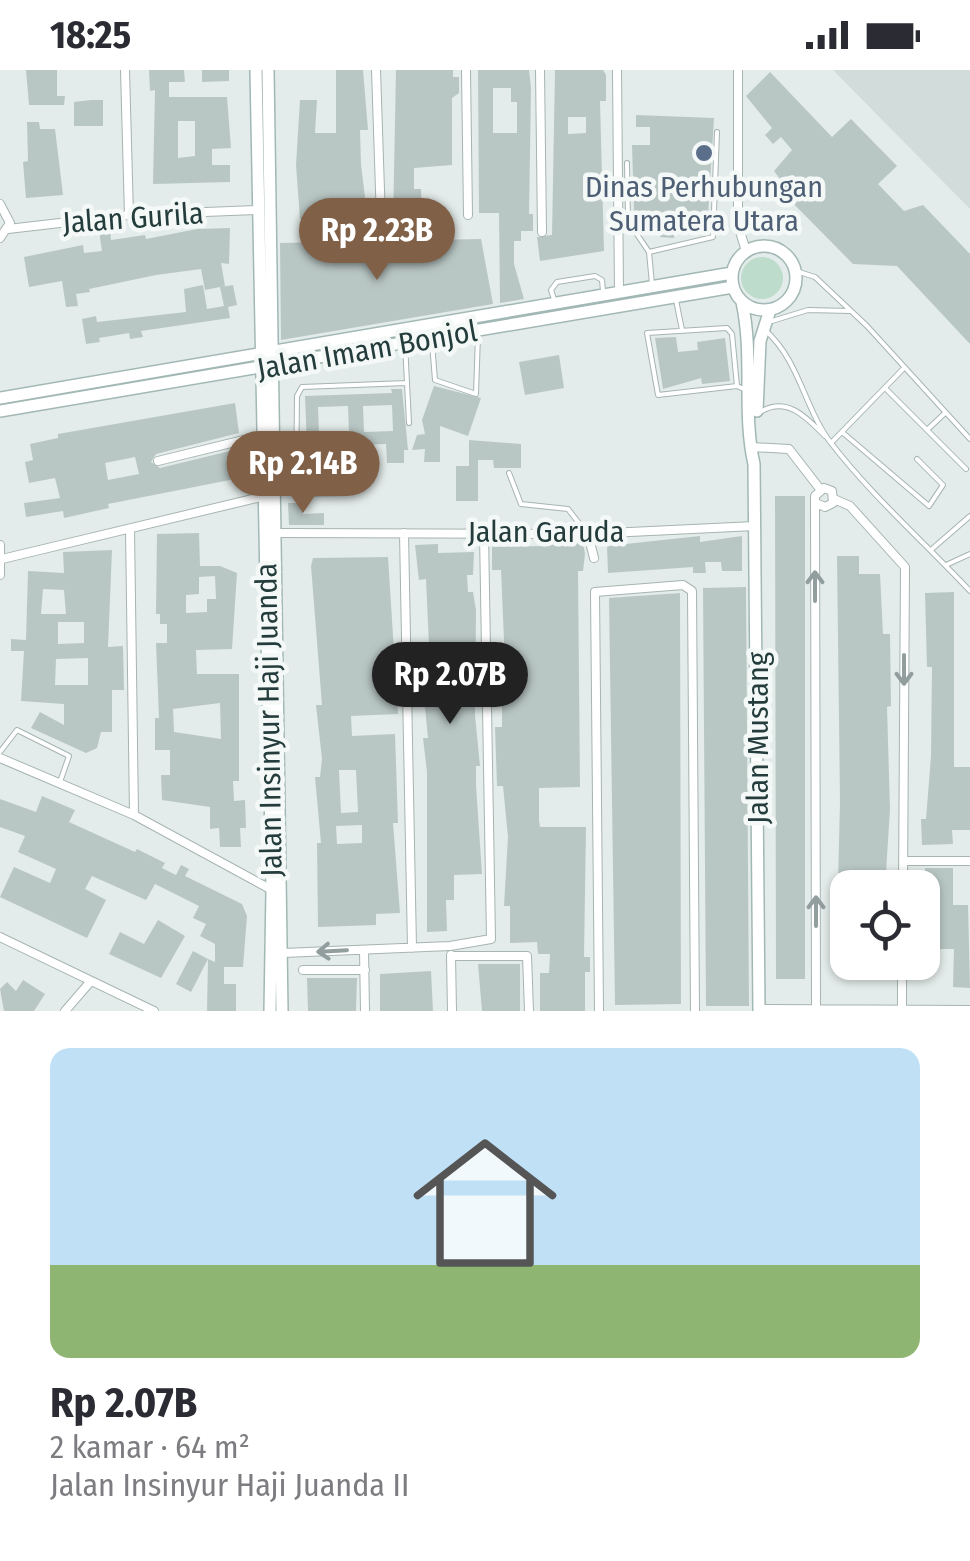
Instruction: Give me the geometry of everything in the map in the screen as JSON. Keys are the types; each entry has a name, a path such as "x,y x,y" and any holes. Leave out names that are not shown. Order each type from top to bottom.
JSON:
{"main road":[{"name":"Jalan Insinyur Haji Juanda","path":"256,70 259,210 276,459 282,1011"},
{"name":"Jalan Insinyur Haji Juanda","path":"268,70 269,361 264,436 272,890 270,1011"},
{"path":"774,247 786,254 796,270 793,292 770,310 742,302 732,280 746,251 774,247"},
{"name":"Jalan Imam Bonjol","path":"0,410 93,390 506,319 619,293 732,280"},
{"name":"Jalan Imam Bonjol","path":"431,331 478,330 506,319 565,307 675,296 732,280"},
{"name":"Jalan Mustang","path":"742,302 751,348 744,389 754,447"},
{"name":"Jalan Mustang","path":"758,1010 754,447 764,326 770,310"},
{"name":"Jalan Imam Bonjol","path":"0,398 93,390"}],"street":[{"path":"125,70 129,215"},
{"path":"376,70 381,220"},
{"path":"466,70 468,215"},
{"path":"540,70 542,232"},
{"path":"617,70 619,293"},
{"path":"738,70 738,225 746,251"},
{"path":"0,204 10,217 8,230 0,238"},
{"name":"Jalan Gurila","path":"8,230 129,215 259,210"},
{"path":"158,460 264,436"},
{"path":"754,447 789,449 820,489"},
{"path":"816,1008 815,496 820,489 828,488 834,499 850,506 904,562 904,870"},
{"path":"2,559 265,496"},
{"path":"818,504 826,507 834,499"},
{"name":"Jalan Garuda","path":"276,532 588,534 755,526"},
{"path":"130,529 134,815"},
{"path":"404,532 412,948"},
{"path":"283,953 450,946 487,941 493,935 484,533"},
{"path":"588,534 594,558"},
{"path":"0,545 0,575"},
{"path":"599,1011 595,592 682,586 692,591 696,1011"},
{"path":"0,755 134,815 272,890"},
{"path":"904,861 970,861"},
{"path":"0,937 154,1011"},
{"path":"450,946 452,1011"},
{"path":"364,950 365,1011"},
{"path":"452,956 527,956 528,1011"},
{"path":"302,970 364,970"},
{"path":"902,980 902,1009"},
{"path":"66,1011 91,981"},
{"path":"758,1010 970,1010"}],"lane":[{"path":"649,252 713,238 717,132"},
{"path":"627,163 628,220 649,252 653,287"},
{"path":"796,270 816,277 970,439"},
{"path":"565,307 553,284 599,277 604,296"},
{"path":"675,296 682,330"},
{"path":"830,441 798,373 764,326 808,310 850,311"},
{"path":"720,326 729,330 744,389 656,394 646,333 720,326"},
{"path":"431,331 435,380 476,394 478,330"},
{"path":"404,336 409,423"},
{"path":"830,441 903,369"},
{"path":"296,486 297,396 302,386 407,383"},
{"path":"884,388 966,468"},
{"path":"757,414 770,406 789,407 830,441 970,591"},
{"path":"927,430 945,414"},
{"path":"842,432 929,506 943,485 917,459"},
{"path":"276,459 296,458"},
{"path":"509,473 521,504 568,510 573,521 588,534"},
{"path":"931,550 970,516"},
{"path":"946,565 970,554"},
{"path":"0,755 17,730 69,756 60,782"}],"shaded area":[{"path":"833,70 970,70 970,209"}],"green space":[{"path":"762,257 777,263 783,278 777,293 762,299 747,293 741,278 747,263"}],"building":[{"path":"26,70 57,70 57,96 65,96 64,105 29,105"},
{"path":"149,70 184,70 185,82 169,82 169,97 227,97 231,148 212,149 212,165 230,165 230,182 153,184 155,90 150,91","holes":["178,121 195,121 195,156 178,158"]},
{"path":"202,70 229,70 229,81 202,82"},
{"path":"336,70 363,70 368,130 360,130 361,165 368,221 300,219 296,165 300,100 317,100 315,133 336,133"},
{"path":"396,70 453,70 453,77 459,77 459,93 452,98 452,165 414,168 414,189 421,189 422,224 393,224"},
{"path":"478,70 529,70 529,214 533,214 533,231 521,231 521,241 514,241 514,264 524,299 500,303 499,213 479,213","holes":["493,88 511,88 511,102 517,102 517,133 493,133"]},
{"path":"555,70 603,70 606,101 600,101 604,251 540,261 537,237 552,235","holes":["568,117 586,117 586,133 568,134"]},
{"path":"770,72 832,137 851,119 897,166 878,184 904,211 923,205 970,254 970,344 897,266 853,264 779,189 784,184 774,171 792,150 781,137 773,144 765,135 772,128 746,96"},
{"path":"103,100 103,126 74,126 74,102"},
{"path":"636,115 714,118 708,215 694,215 693,226 674,226 674,238 660,237 660,225 643,225 643,213 634,213 632,145 650,145 650,127 636,127"},
{"path":"27,122 39,122 40,129 55,129 63,195 26,198 23,162 28,161"},
{"path":"230,228 229,264 221,263 225,286 205,290 201,269 89,289 90,292 76,294 78,306 66,307 62,281 29,287 24,257 83,245 84,253 102,251 99,231 110,229 111,240"},
{"path":"481,239 493,304 281,340 280,243"},
{"path":"203,285 207,309 224,306 220,287 233,285 237,305 228,307 230,318 141,331 143,337 130,339 129,333 99,338 100,342 86,344 82,319 96,316 97,322 186,312 184,289"},
{"path":"676,337 678,352 698,350 697,342 725,338 730,381 702,384 701,378 663,389 655,338"},
{"path":"559,355 564,388 525,395 519,362"},
{"path":"434,386 481,398 468,436 440,426 440,462 424,462 425,449 412,450 417,435 425,434 422,420"},
{"path":"391,389 402,389 408,450 404,450 404,463 387,463 386,444 357,445 358,463 346,463 347,496 309,497 305,396 392,393","holes":["392,405 393,431 364,432 363,406","348,406 349,433 319,434 318,407"]},
{"path":"235,403 239,433 156,454 151,462 160,468 234,450 240,478 108,504 109,508 64,518 63,511 26,517 24,503 60,498 55,478 29,483 25,462 33,460 30,444 58,438 58,434","holes":["135,457 139,474 108,480 105,463"]},
{"path":"469,440 521,444 521,468 494,468 493,460 478,460 478,501 456,501 456,466 469,466"},
{"path":"775,496 805,496 805,979 776,979"},
{"path":"288,503 303,503 303,514 324,513 324,525 289,525"},
{"path":"199,533 200,566 220,566 237,573 232,649 196,650 197,674 239,674 239,781 233,781 234,801 245,800 246,828 240,828 241,847 220,847 219,828 210,829 210,807 162,800 161,775 170,775 170,750 155,750 155,718 159,718 156,643 167,643 167,624 160,624 160,614 156,614 157,534","holes":["215,576 216,599 207,599 207,612 186,613 186,595 199,594 199,577","220,703 221,739 174,732 173,709"]},
{"path":"700,536 700,542 742,536 742,571 722,571 721,562 705,562 706,573 693,573 693,567 608,573 607,546"},
{"path":"558,541 583,543 585,554 583,571 578,571 580,787 539,788 539,820 540,827 586,827 584,957 590,957 590,972 585,972 585,1011 540,1011 540,973 549,973 550,954 538,954 537,942 510,943 510,906 504,906 508,837 503,786 497,786 495,727 502,727 502,699 494,699 494,682 505,682 505,663 501,570 492,570 492,547 548,546"},
{"path":"438,544 438,553 474,552 473,575 467,575 468,592 473,592 476,610 475,715 480,766 476,766 476,785 482,874 454,875 454,900 446,900 447,931 427,932 427,772 423,738 428,738 421,666 426,666 425,646 429,646 426,579 419,580 415,545"},
{"path":"112,550 108,647 123,646 124,690 112,690 112,732 101,732 97,748 86,753 31,728 40,712 64,725 64,704 21,701 24,651 11,651 11,639 26,640 28,571 64,573 63,552","holes":["43,589 64,590 66,614 41,614","58,622 84,622 84,643 58,644","88,658 88,685 55,685 56,659"]},
{"path":"837,556 859,556 859,574 880,574 883,634 890,634 886,870 838,870"},
{"path":"388,557 398,714 351,716 352,736 395,734 398,823 393,823 400,913 376,914 376,925 318,927 317,843 321,843 315,777 320,777 322,759 316,705 322,705 313,558","holes":["339,770 356,770 358,812 341,813","362,825 362,843 337,844 336,826"]},
{"path":"746,587 749,1006 706,1006 703,588"},
{"path":"954,592 954,767 970,767 970,830 952,830 953,844 922,845 921,819 926,819 931,756 932,667 927,667 925,593"},
{"path":"680,593 681,1004 615,1005 609,598"},
{"path":"42,796 75,810 69,822 135,852 137,849 165,863 162,868 176,875 181,865 189,869 185,876 242,904 247,916 243,967 224,967 224,984 236,984 236,1011 207,1011 208,959 215,962 215,944 200,936 206,924 193,918 199,906 155,884 146,900 92,876 85,889 106,900 87,938 0,897 14,867 50,883 56,869 18,852 25,836 0,827 0,799 36,812"},
{"path":"953,868 953,905 968,905 970,988 953,987 954,949 940,949 940,870 925,870"},
{"path":"158,920 185,936 161,978 109,954 120,932 144,944"},
{"path":"193,951 208,959 191,992 176,984"},
{"path":"478,964 520,964 520,1011 482,1011"},
{"path":"431,971 433,1011 380,1011 380,974"},
{"path":"307,978 357,978 356,1011 308,1011"},
{"path":"23,980 45,994 34,1011 4,1011 0,989 7,982 16,991"}],"place":[{"name":"Dinas Perhubungan Sumatera Utara","path":"704,153"}]}
